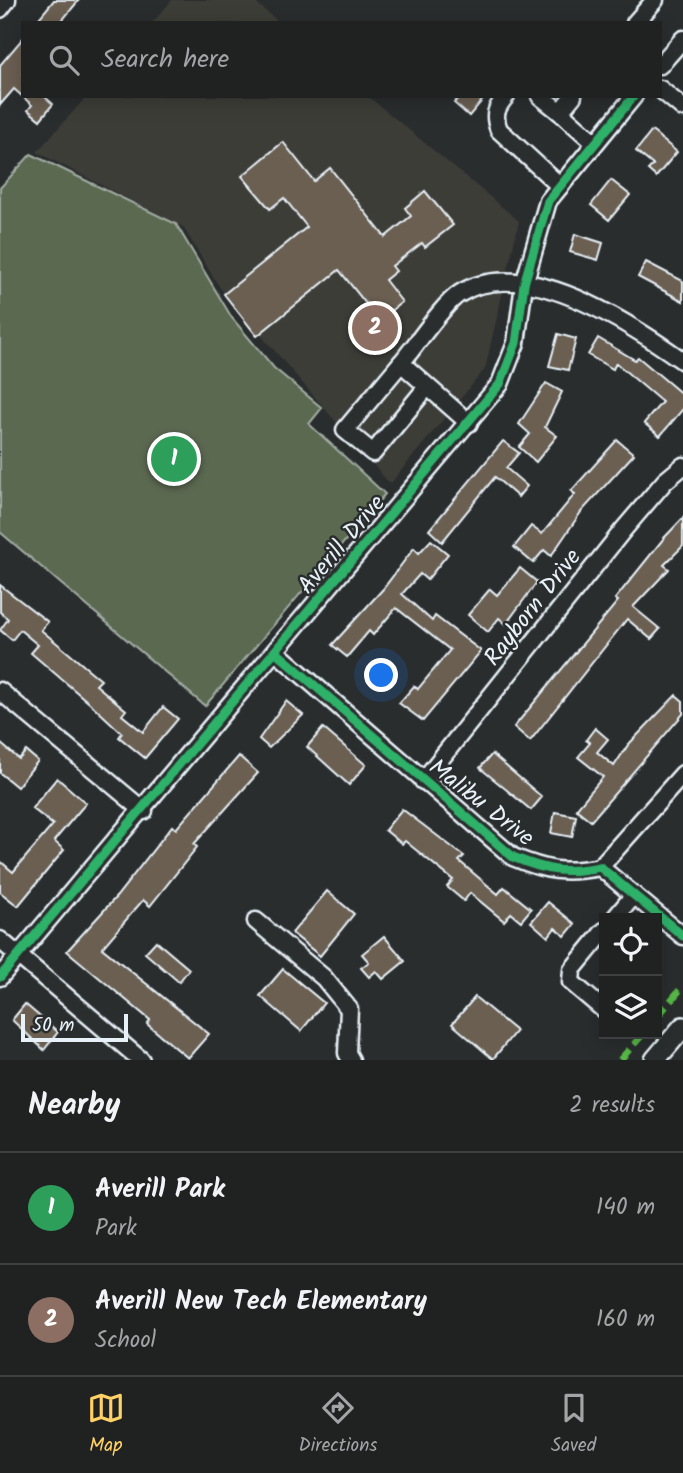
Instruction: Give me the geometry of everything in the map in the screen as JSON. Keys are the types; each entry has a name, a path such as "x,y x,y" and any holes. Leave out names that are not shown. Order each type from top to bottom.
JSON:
{"main road":[{"path":"655,1060 683,1027"}],"street":[{"path":"0,9 7,0"},
{"path":"637,21 655,0"},
{"path":"662,63 683,39"},
{"path":"662,91 683,108"},
{"path":"505,98 496,110 495,119 499,130 560,186"},
{"path":"542,98 595,143"},
{"path":"560,112 571,98"},
{"name":"Averill Drive","path":"0,977 144,811 500,384 516,343 524,284 548,201 632,98"},
{"path":"427,387 373,453 345,430 458,294 494,282 524,284 576,296 683,361"},
{"path":"401,363 469,424"},
{"name":"Rayborn Drive","path":"423,781 624,528 665,481 683,466"},
{"name":"Malibu Drive","path":"276,652 513,857 541,869 569,873 600,867"},
{"path":"0,691 144,811"},
{"path":"683,774 600,867 683,936"},
{"path":"619,913 634,895"},
{"path":"256,921 324,978 349,1009 349,1057"},
{"path":"599,937 572,970 571,982 599,1006"},
{"path":"0,940 141,1060"}],"shaded area":[{"path":"172,0 252,0 278,21 154,21"},
{"path":"85,98 370,98 519,221 485,369 390,484 220,288 183,227 37,152"}],"green space":[{"path":"31,154 176,224 232,318 274,368 322,408 309,424 385,494 205,706 0,532 0,188"}],"building":[{"path":"54,0 79,0 62,21 37,21"},
{"path":"21,40 21,95 14,89 0,105 0,65"},
{"path":"24,98 46,98 53,104 40,120 28,110 32,105"},
{"path":"458,98 484,98 469,116 454,103"},
{"path":"652,131 677,152 656,177 648,170 653,165 636,151"},
{"path":"283,142 314,181 330,168 385,237 411,216 405,208 425,191 453,225 425,247 422,243 392,266 396,271 385,280 402,302 379,320 339,270 257,336 224,294 307,227 284,198 270,209 242,176"},
{"path":"611,180 630,195 609,220 591,205"},
{"path":"575,234 603,243 598,260 570,252"},
{"path":"646,262 683,281 683,301 638,277"},
{"path":"558,334 576,339 568,370 549,366"},
{"path":"598,338 635,360 638,357 683,395 683,409 660,436 644,423 662,402 616,363 613,369 588,355"},
{"path":"546,383 562,392 545,427 557,436 536,462 519,447 530,434 519,424"},
{"path":"617,440 634,454 581,512 551,556 544,550 533,563 514,547 531,526 542,534 575,494 571,491"},
{"path":"503,441 519,453 506,468 527,486 518,497 495,477 442,542 429,530"},
{"path":"683,518 683,546 664,565 669,569 633,607 660,629 651,639 627,619 530,741 514,727 618,601 615,599 664,538"},
{"path":"431,540 448,554 427,580 420,574 402,594 432,621 435,616 481,651 423,721 399,703 414,686 418,689 450,650 396,608 373,635 369,631 347,657 332,645 383,589 414,548 419,553"},
{"path":"520,568 537,582 506,624 499,618 488,632 468,615 490,589 497,595"},
{"path":"0,585 48,622 41,630 101,680 96,685 126,710 122,715 143,732 163,707 178,719 145,758 119,737 122,733 94,707 31,653 38,645 20,630 12,640 0,630 8,619 0,612"},
{"path":"676,695 683,701 683,714 591,821 576,809 603,777 578,757 590,743 586,740 595,728 608,739 597,752 614,766 628,745"},
{"path":"286,701 303,715 269,748 259,739"},
{"path":"323,728 366,765 349,785 307,747"},
{"path":"0,743 19,759 26,751 38,761 17,787 0,773"},
{"path":"492,754 542,797 531,810 480,768"},
{"path":"239,756 258,773 194,844 197,847 150,906 143,900 102,948 209,1034 188,1058 147,1024 150,1020 67,951 117,896 172,826 176,829"},
{"path":"57,778 86,803 54,841 64,850 18,906 0,892 0,861 13,872 53,825 32,808"},
{"path":"402,809 464,856 459,861 498,894 504,887 531,909 521,921 511,913 504,921 470,893 464,901 447,887 453,880 405,841 402,844 385,830"},
{"path":"555,812 576,816 572,837 551,833"},
{"path":"327,891 354,914 320,956 292,933"},
{"path":"548,902 575,924 565,936 555,928 548,937 531,922"},
{"path":"384,936 405,961 383,979 376,971 369,977 361,968 369,962 362,954"},
{"path":"156,941 189,969 179,982 145,953"},
{"path":"283,969 324,1003 301,1031 260,996"},
{"path":"475,997 516,1031 493,1059 452,1024"},
{"path":"25,1004 58,1032 44,1050 12,1020"}],"marked path":[{"path":"662,1011 683,986"},
{"path":"620,1060 639,1039"}],"cycle path":[{"path":"0,977 500,384 516,343 524,284 548,201 632,98"},
{"path":"276,652 513,857 556,870 600,867 683,936"}],"place":[{"name":"Averill New Tech Elementary","path":"375,328"},
{"name":"Averill Park","path":"174,459"}]}
